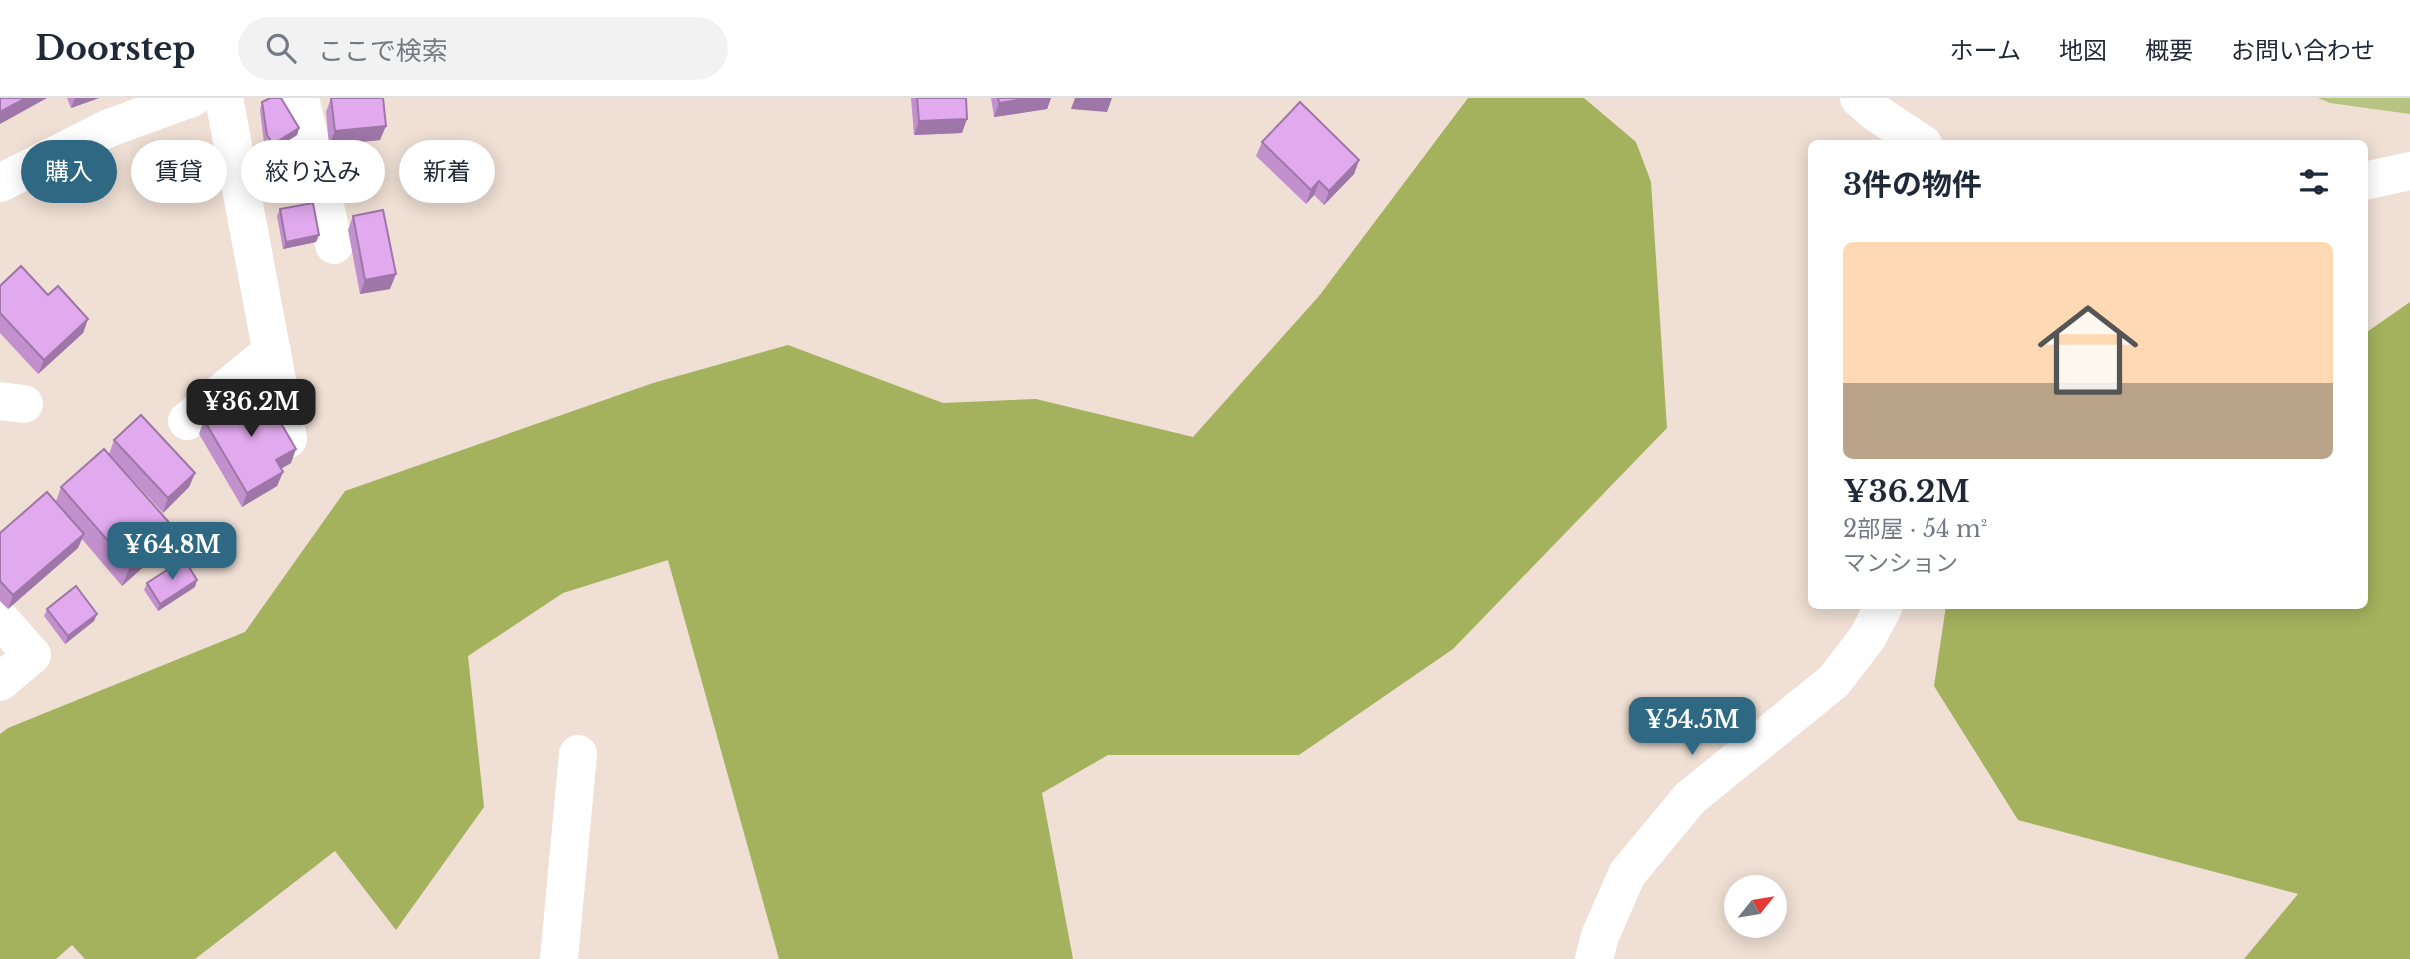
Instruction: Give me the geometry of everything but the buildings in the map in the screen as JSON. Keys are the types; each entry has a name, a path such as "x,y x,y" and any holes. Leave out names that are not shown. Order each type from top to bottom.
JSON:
{"street":[{"path":"0,183 109,128 192,98"},
{"path":"225,98 288,439"},
{"path":"300,98 334,245"},
{"path":"1859,98 1876,113 1917,140"},
{"path":"2368,180 2410,171"},
{"path":"187,421 272,351"},
{"path":"1594,959 1600,936 1627,874 1690,798 1834,681 1867,638 1882,609"},
{"path":"0,619 32,655 0,682"},
{"path":"559,959 578,754"}],"green space":[{"path":"1468,98 1584,98 1636,142 1651,182 1667,428 1453,649 1299,755 1108,755 1042,793 1073,959 779,959 668,560 563,593 468,656 484,807 396,930 335,851 195,959 85,959 72,945 56,959 0,959 0,734 8,728 245,632 345,491 653,383 788,345 943,403 1036,399 1193,437 1319,296"},
{"path":"2318,98 2410,98 2410,114 2330,103"},
{"path":"2410,302 2410,959 2244,959 2298,894 2018,820 1934,686 1946,609 2368,609 2368,331"}]}
